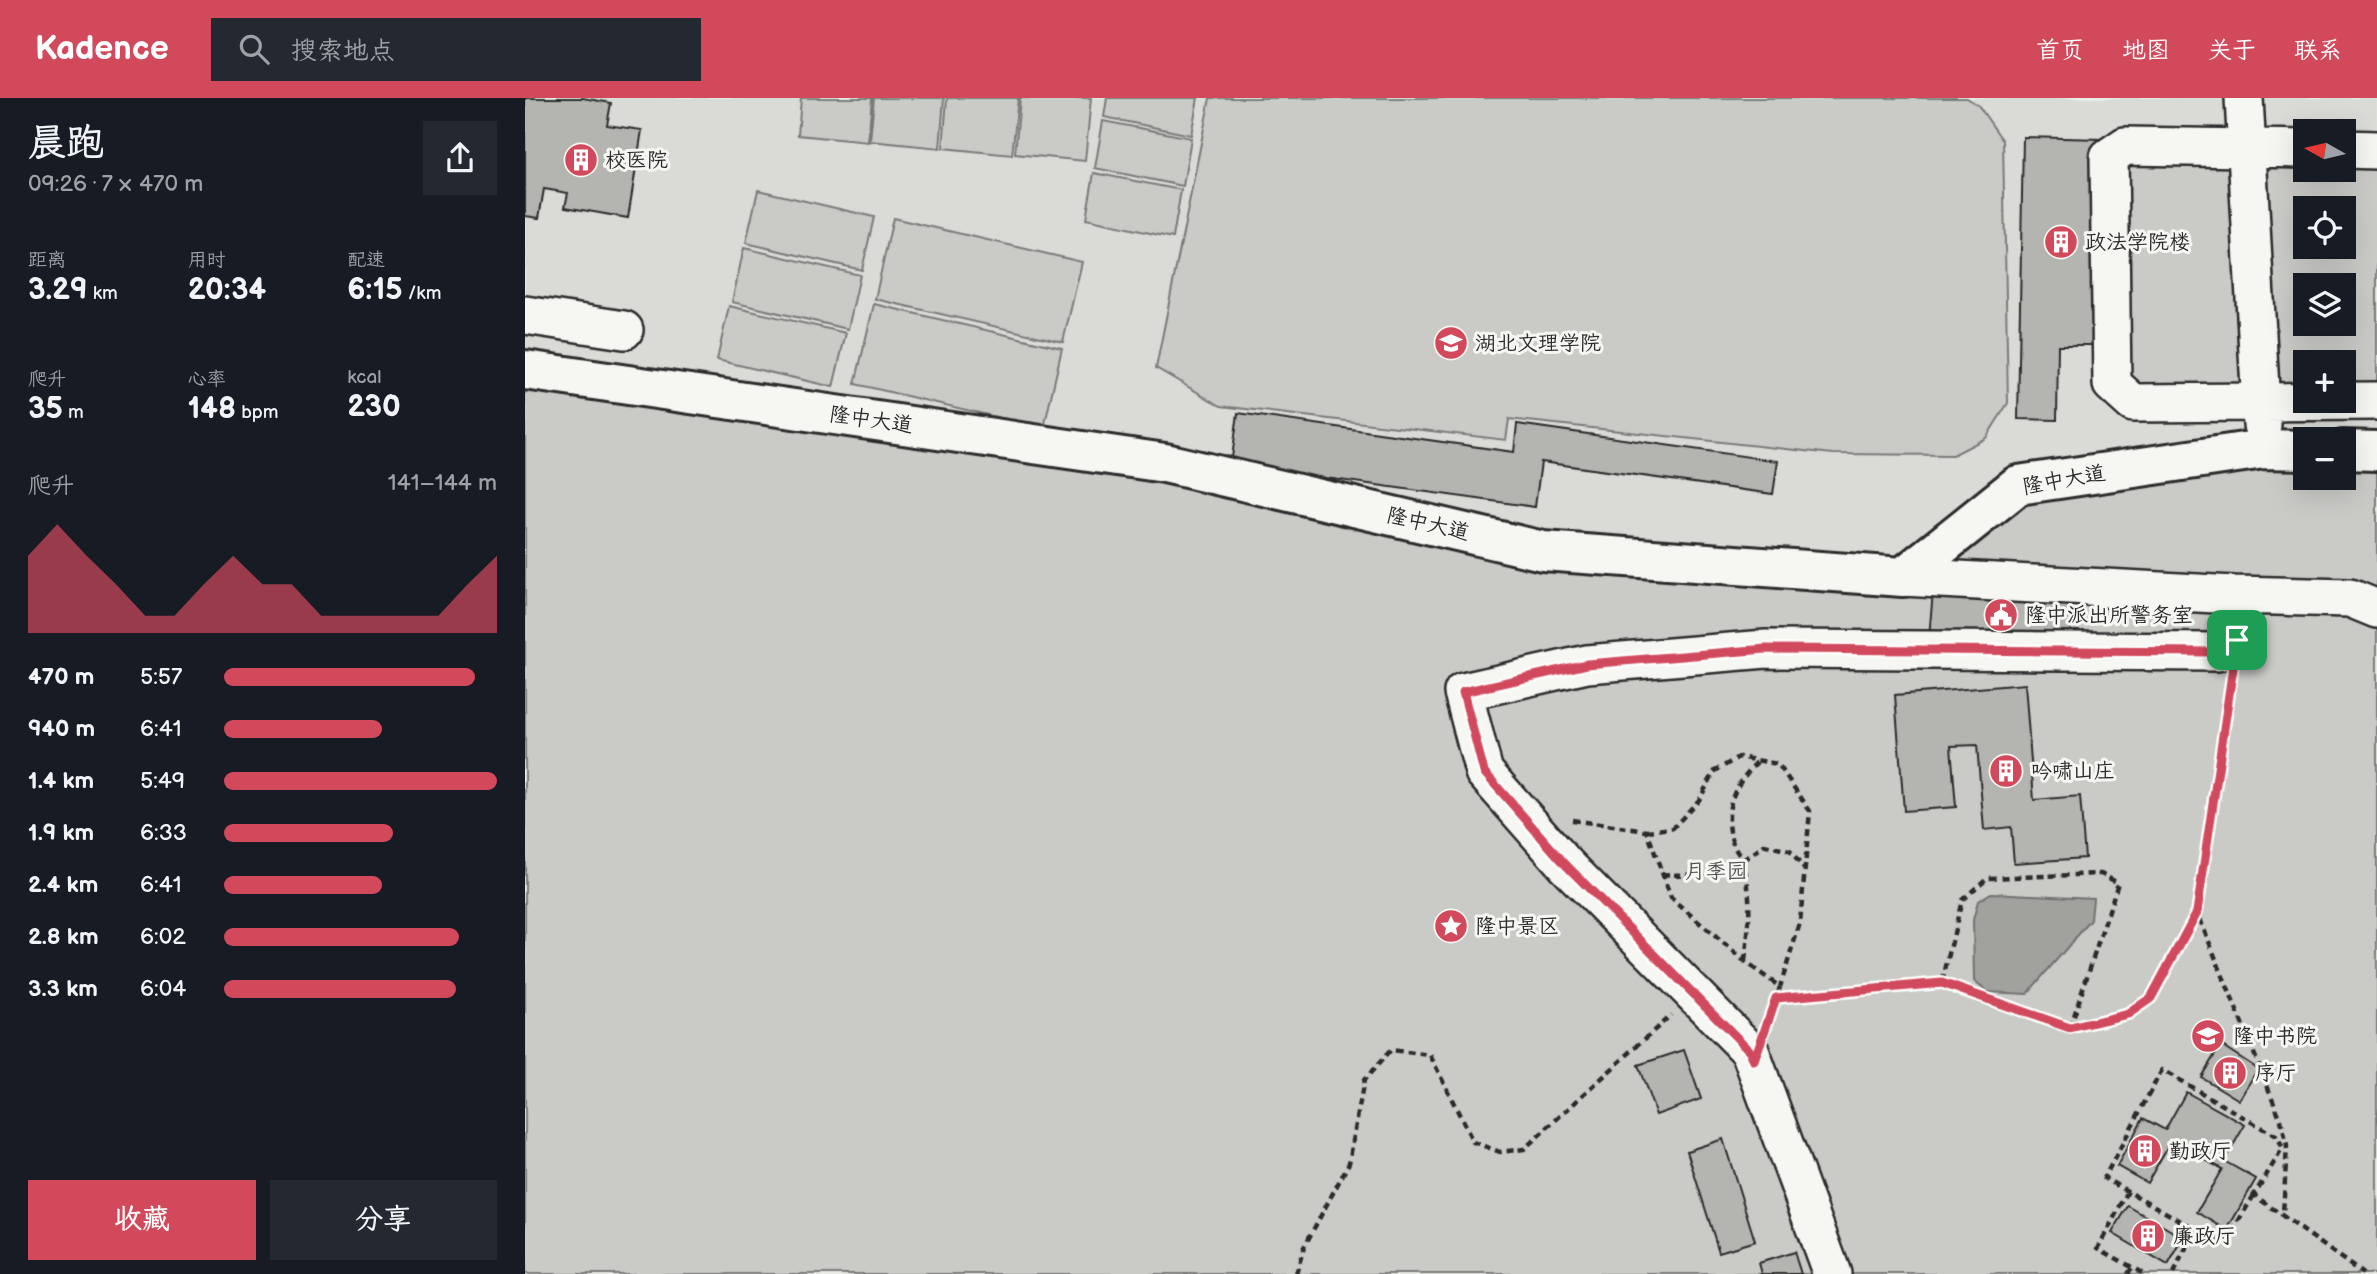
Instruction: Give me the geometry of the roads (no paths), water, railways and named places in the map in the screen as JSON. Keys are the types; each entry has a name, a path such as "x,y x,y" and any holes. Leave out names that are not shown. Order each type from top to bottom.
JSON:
{"main road":[{"name":"隆中大道","path":"525,370 1165,463 1543,551 1903,577 2018,485 2264,449 2293,450"},
{"path":"2356,450 2377,451"}],"street":[{"path":"2244,98 2264,449"},
{"path":"2293,149 2125,146 2109,157 2112,384 2133,403 2377,401"},
{"path":"2356,149 2377,150"},
{"path":"525,315 624,330"},
{"path":"1903,577 2245,596 2350,598 2377,609"},
{"path":"1832,1274 1750,1051 1566,865 1484,772 1463,692 1587,664 1766,649 2218,652 2237,640 2245,596"}],"place":[{"name":"校医院","path":"581,160"},
{"name":"政法学院楼","path":"2061,242"},
{"name":"湖北文理学院","path":"1451,343"},
{"name":"隆中派出所警务室","path":"2001,615"},
{"name":"吟啸山庄","path":"2006,771"},
{"name":"隆中景区","path":"1451,926"},
{"name":"隆中书院","path":"2208,1036"},
{"name":"序厅","path":"2230,1073"},
{"name":"勤政厅","path":"2145,1151"},
{"name":"廉政厅","path":"2148,1236"}],"park label":[{"name":"月季园","path":"1716,871"}]}
